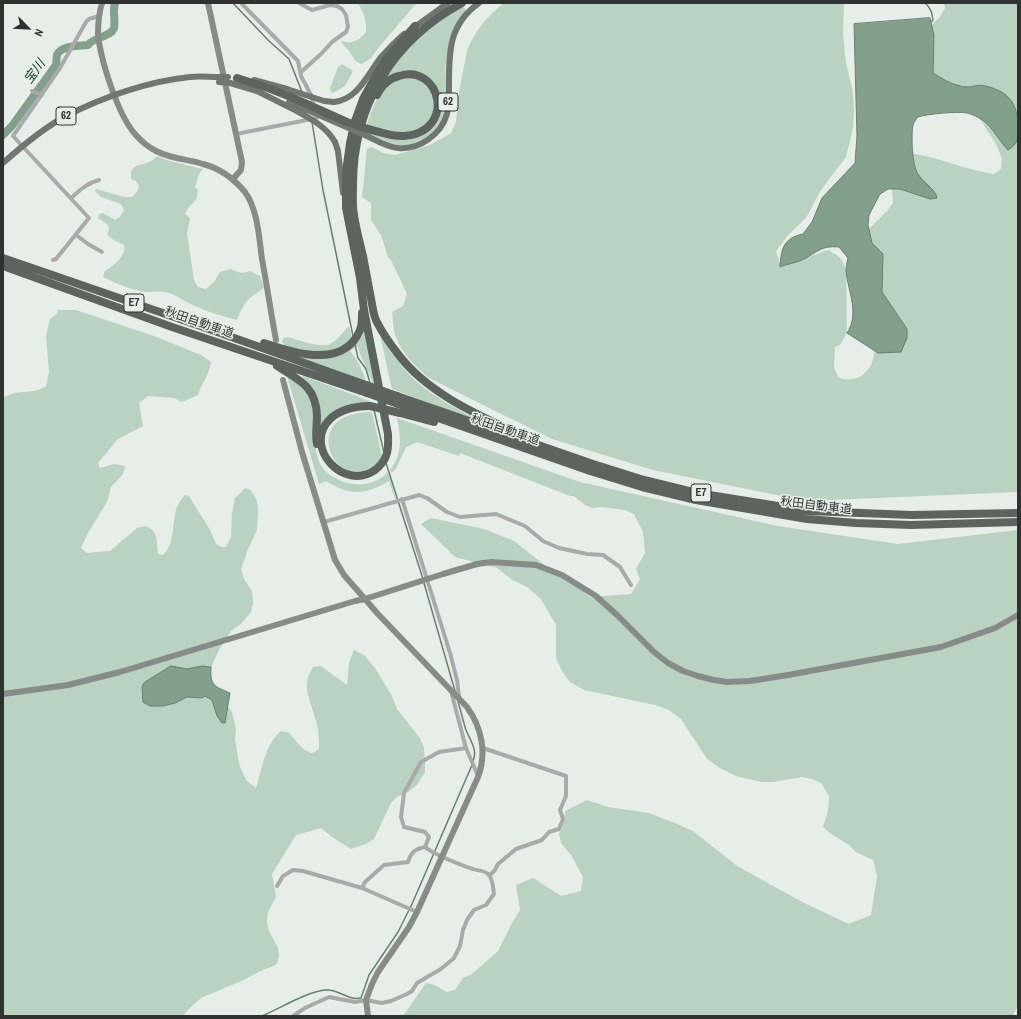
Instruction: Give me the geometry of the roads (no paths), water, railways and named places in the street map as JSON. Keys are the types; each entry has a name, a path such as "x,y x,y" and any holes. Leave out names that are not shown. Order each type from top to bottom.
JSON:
{"highway":[{"path":"462,3 431,22 412,38 401,50 376,88 361,123 355,149 353,170 353,214 373,310 377,323 399,355 417,375 435,389 480,416 559,453"},
{"path":"415,26 387,58 363,99 355,121 346,172 346,208 360,278 363,300 387,424 388,448 384,461 370,473 359,476 348,475 337,470 324,456 322,449 321,439 328,421 336,414 347,408 360,406 370,406 400,413 498,440"},
{"path":"232,80 268,88 289,96 368,133 403,136 414,135 424,130 434,121 438,109 438,101 432,86 425,80 414,75 405,74 386,83 361,123"},
{"name":"秋田自動車道","path":"3,258 366,385 398,400 498,440 590,472 642,487 696,500 807,519 911,525 1018,522"},
{"name":"秋田自動車道","path":"3,266 172,327 367,393 398,400 644,480 696,492 809,511 912,515 1018,513"},
{"path":"209,329 239,335 291,352 324,356 345,349 358,336 361,326 363,300"},
{"path":"263,358 293,376 313,394 316,404 316,440 318,453 322,462 329,470 347,480 369,478 381,472 386,465 391,455 393,443 376,342 373,310"}],"main road":[{"path":"289,96 334,102 346,100 361,86 382,56 395,41 448,3"},
{"name":"62","path":"368,133 382,144 398,148 410,148 420,144 436,134 447,115 449,100 449,55 451,43 457,26 465,15 479,3"},
{"name":"62","path":"3,163 23,146 66,117 100,101 143,86 192,80 232,80"},
{"path":"232,80 291,108 320,124 330,133 338,151 346,208"}],"street":[{"path":"102,3 98,16 100,47 115,96 134,134 150,148 171,157 209,165 225,173 246,193 255,215 276,340"},
{"path":"208,3 242,167 233,179"},
{"path":"236,134 317,118 311,95 304,82 298,61 241,3"},
{"path":"299,3 312,10 330,5 337,6 342,9 346,15 348,27 346,32 332,42 301,72"},
{"path":"53,260 56,259 89,218 13,136 42,95 75,44 89,19 98,16"},
{"path":"32,91 42,95"},
{"path":"71,198 84,186 93,181 99,180"},
{"path":"76,235 102,252"},
{"path":"283,380 302,452 335,560 344,575 390,627 459,697 473,715 481,734 483,748 482,764 478,776 441,855 417,912 409,927 378,972 368,993 366,1000 368,1016"},
{"path":"324,522 419,495 447,512 460,517 496,514 525,526 543,541 559,548 603,556 620,567 631,585"},
{"path":"402,499 450,653 457,680 459,697"},
{"path":"3,694 68,685 120,672 365,599 426,579 478,564 491,562 520,563 546,568 567,578 596,596 668,664 698,676 727,682 750,681 788,675 941,647 995,628 1018,615"},
{"path":"451,690 466,748 478,776"},
{"path":"425,847 428,837 425,832 404,827 401,817 404,793 421,762 439,752 466,748"},
{"path":"483,748 566,776 566,796 560,810 563,819 559,829 549,832 542,840 516,849 498,864 495,870 490,874"},
{"path":"362,888 365,882 384,865 408,862 410,854 416,848 425,847 433,852 473,869 490,874"},
{"path":"277,886 283,876 293,870 303,871 362,888 417,912"},
{"path":"293,1016 305,1008 329,997 355,1002 366,1000 382,1002 399,999 412,991 417,983 441,969 454,958 460,946 463,930 467,920 474,910 486,905 494,894 490,874"}],"waterway":[{"name":"宝川","path":"3,135 12,126 56,65 57,55 62,49 88,45 94,40 112,31 114,28 115,3"},
{"path":"233,3 268,40 289,59 302,92"},
{"path":"925,3 932,13 933,20 931,22"},
{"path":"312,122 323,190 353,336"},
{"path":"355,344 358,358 366,369 370,383"},
{"path":"374,410 384,453"},
{"path":"386,463 423,579"},
{"path":"424,583 455,691"},
{"path":"458,702 466,730 474,749 475,753 473,761"},
{"path":"262,1016 302,997 319,991 331,990 348,997 361,998 369,975 398,932 412,904 472,765"}]}
